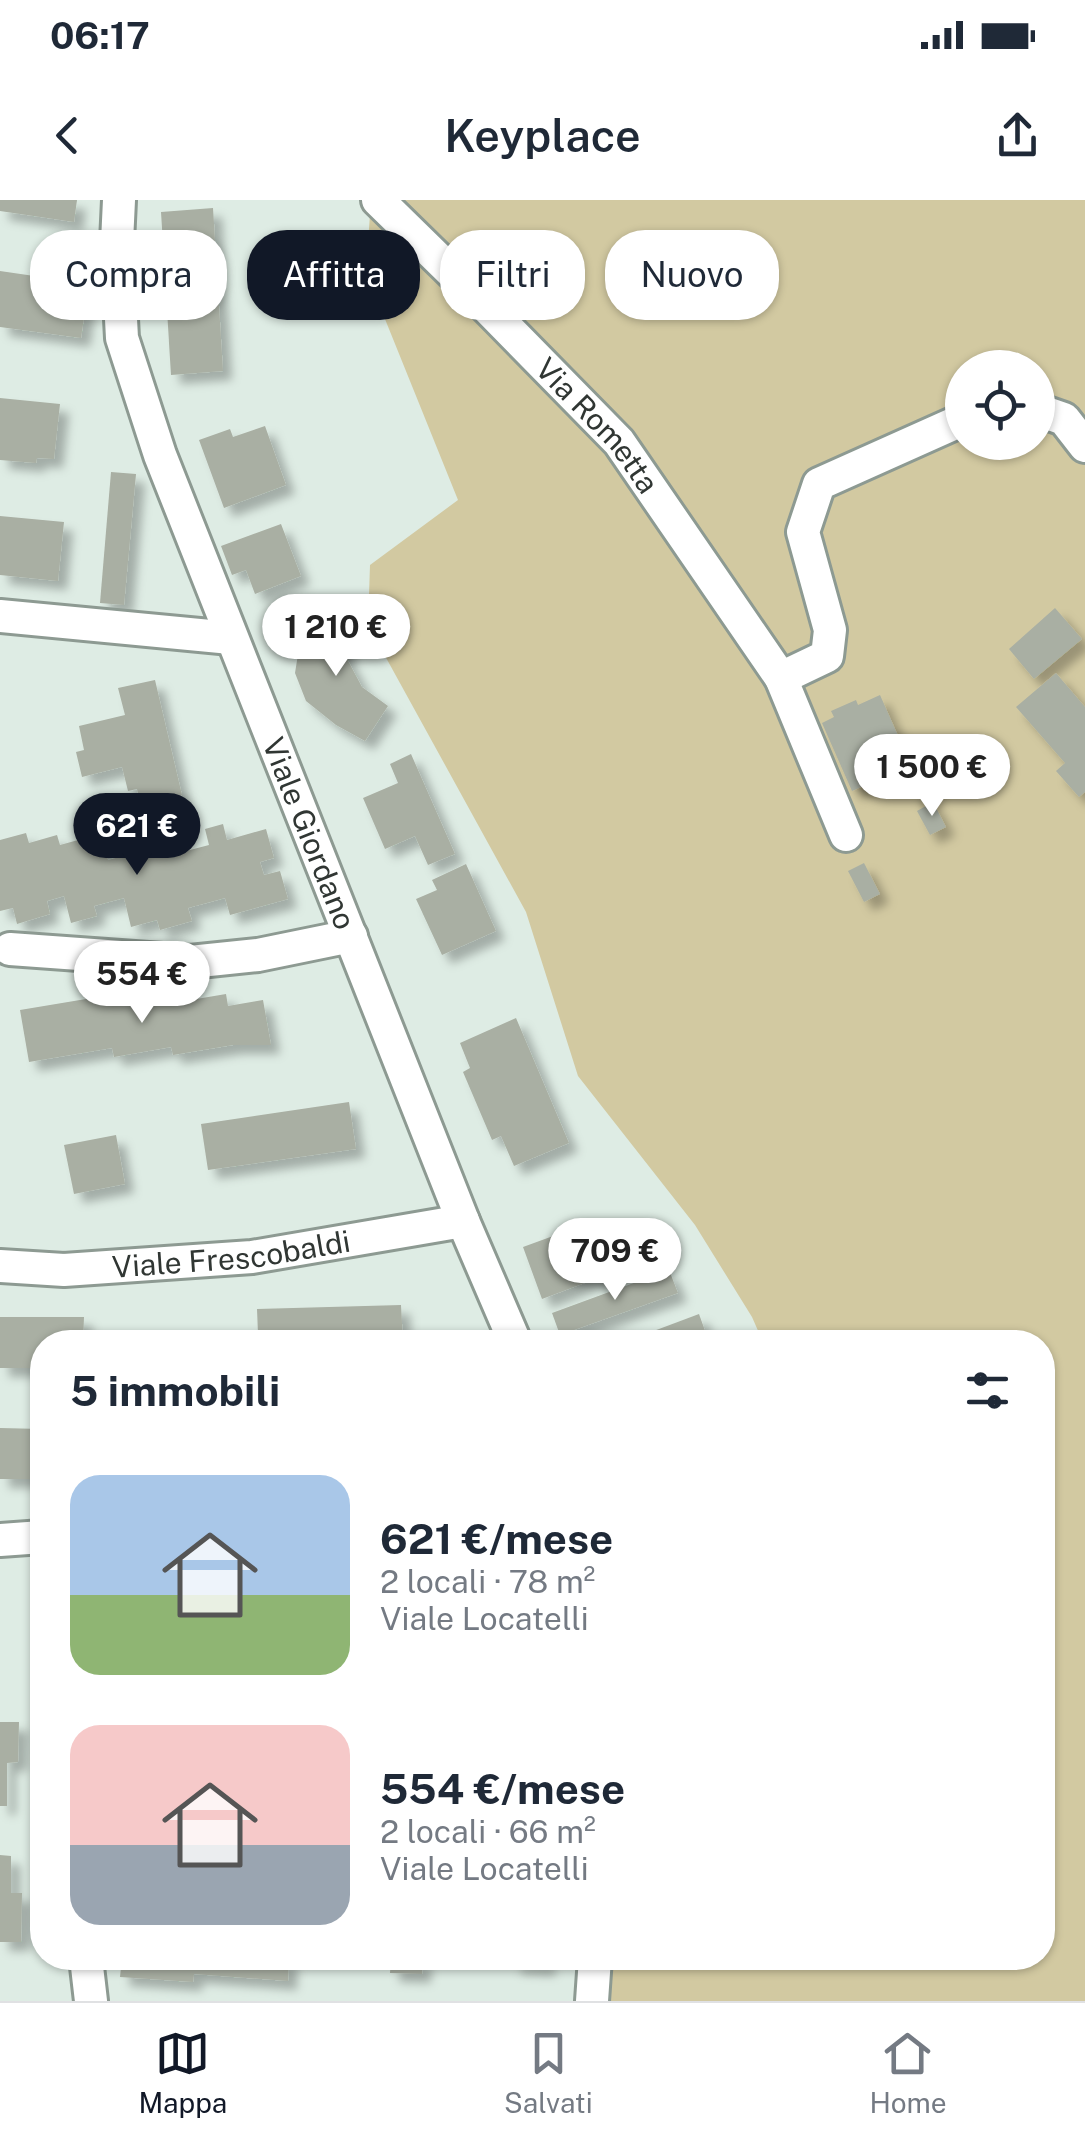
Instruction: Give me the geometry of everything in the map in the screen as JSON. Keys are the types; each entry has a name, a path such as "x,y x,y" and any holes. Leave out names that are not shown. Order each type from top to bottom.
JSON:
{"street":[{"name":"Viale Giordano","path":"120,200 116,242 122,338 160,455 463,1221 510,1330"},
{"name":"Via Rometta","path":"378,200 470,288 619,442 782,678 846,834"},
{"path":"1055,416 1064,419 1085,446"},
{"path":"782,678 827,656 830,630 804,532 819,484 945,428"},
{"path":"0,616 231,638"},
{"path":"10,949 190,962 258,955 350,936"},
{"name":"Viale Frescobaldi","path":"0,1266 64,1270 252,1257 463,1221"},
{"path":"0,1540 30,1538"},
{"path":"87,1970 91,2001"},
{"path":"592,2001 594,1970"}],"shaded area":[{"path":"371,200 1085,200 1085,2001 602,2001 603,1970 1055,1970 1055,1330 758,1330 695,1225 578,1076 526,912 368,625 370,565 458,500 385,320 420,320 420,230 369,230"}],"building":[{"path":"0,200 77,200 74,222 0,211"},
{"path":"213,208 214,230 162,230 161,212"},
{"path":"0,271 30,275 30,320 84,320 81,338 0,327"},
{"path":"168,320 220,320 223,371 171,375"},
{"path":"0,398 60,404 54,459 37,458 36,463 0,460"},
{"path":"265,426 286,485 224,508 199,440 230,429 233,437"},
{"path":"111,472 136,474 124,605 100,603"},
{"path":"0,516 64,522 58,581 0,575"},
{"path":"281,524 301,576 255,594 246,570 232,575 221,546"},
{"path":"1055,608 1082,639 1034,679 1009,649"},
{"path":"314,614 351,624 346,657 362,687 388,706 365,741 336,725 306,701 295,673 300,642 310,640"},
{"path":"1056,673 1085,707 1085,792 1079,797 1056,771 1065,763 1016,707"},
{"path":"155,680 182,795 141,805 137,789 128,791 122,767 82,777 76,752 84,750 79,726 125,715 118,688"},
{"path":"880,695 911,765 852,791 822,723 834,717 831,711"},
{"path":"411,754 455,854 428,865 415,836 385,849 363,798 398,783 390,764"},
{"path":"933,802 946,827 930,835 917,811"},
{"path":"223,824 227,840 266,829 274,858 260,862 264,875 280,871 288,899 230,915 225,898 188,908 192,921 160,930 157,920 131,927 124,898 94,906 97,916 71,923 64,896 47,901 50,914 17,924 13,908 0,911 0,840 26,833 29,843 57,835 60,845 100,834 108,860 164,845 167,856 209,845 205,829"},
{"path":"864,863 880,894 864,902 848,871"},
{"path":"466,864 496,931 442,955 416,899 437,890 432,880"},
{"path":"165,994 167,1004 226,994 228,1006 263,1000 271,1045 233,1045 173,1055 171,1047 114,1057 112,1048 29,1062 20,1010 110,995 112,1003"},
{"path":"516,1018 569,1143 514,1166 501,1136 492,1140 463,1072 470,1068 460,1043"},
{"path":"349,1102 356,1149 208,1170 201,1124"},
{"path":"116,1135 125,1184 74,1194 64,1145"},
{"path":"618,1220 635,1264 542,1299 523,1247 586,1224 589,1231"},
{"path":"669,1270 678,1293 574,1330 558,1330 552,1313"},
{"path":"401,1305 402,1330 258,1330 257,1309"},
{"path":"699,1314 705,1330 656,1330"},
{"path":"0,1317 84,1317 83,1330 30,1330 30,1368 0,1368"},
{"path":"0,1428 30,1429 30,1479 0,1479"},
{"path":"0,1722 19,1722 18,1762 7,1763 7,1806 0,1806"},
{"path":"0,1855 11,1856 11,1893 22,1893 21,1942 0,1942"},
{"path":"121,1970 288,1970 288,1981 194,1974 193,1982 120,1977"},
{"path":"390,1970 422,1970 422,1974 390,1973"}]}
